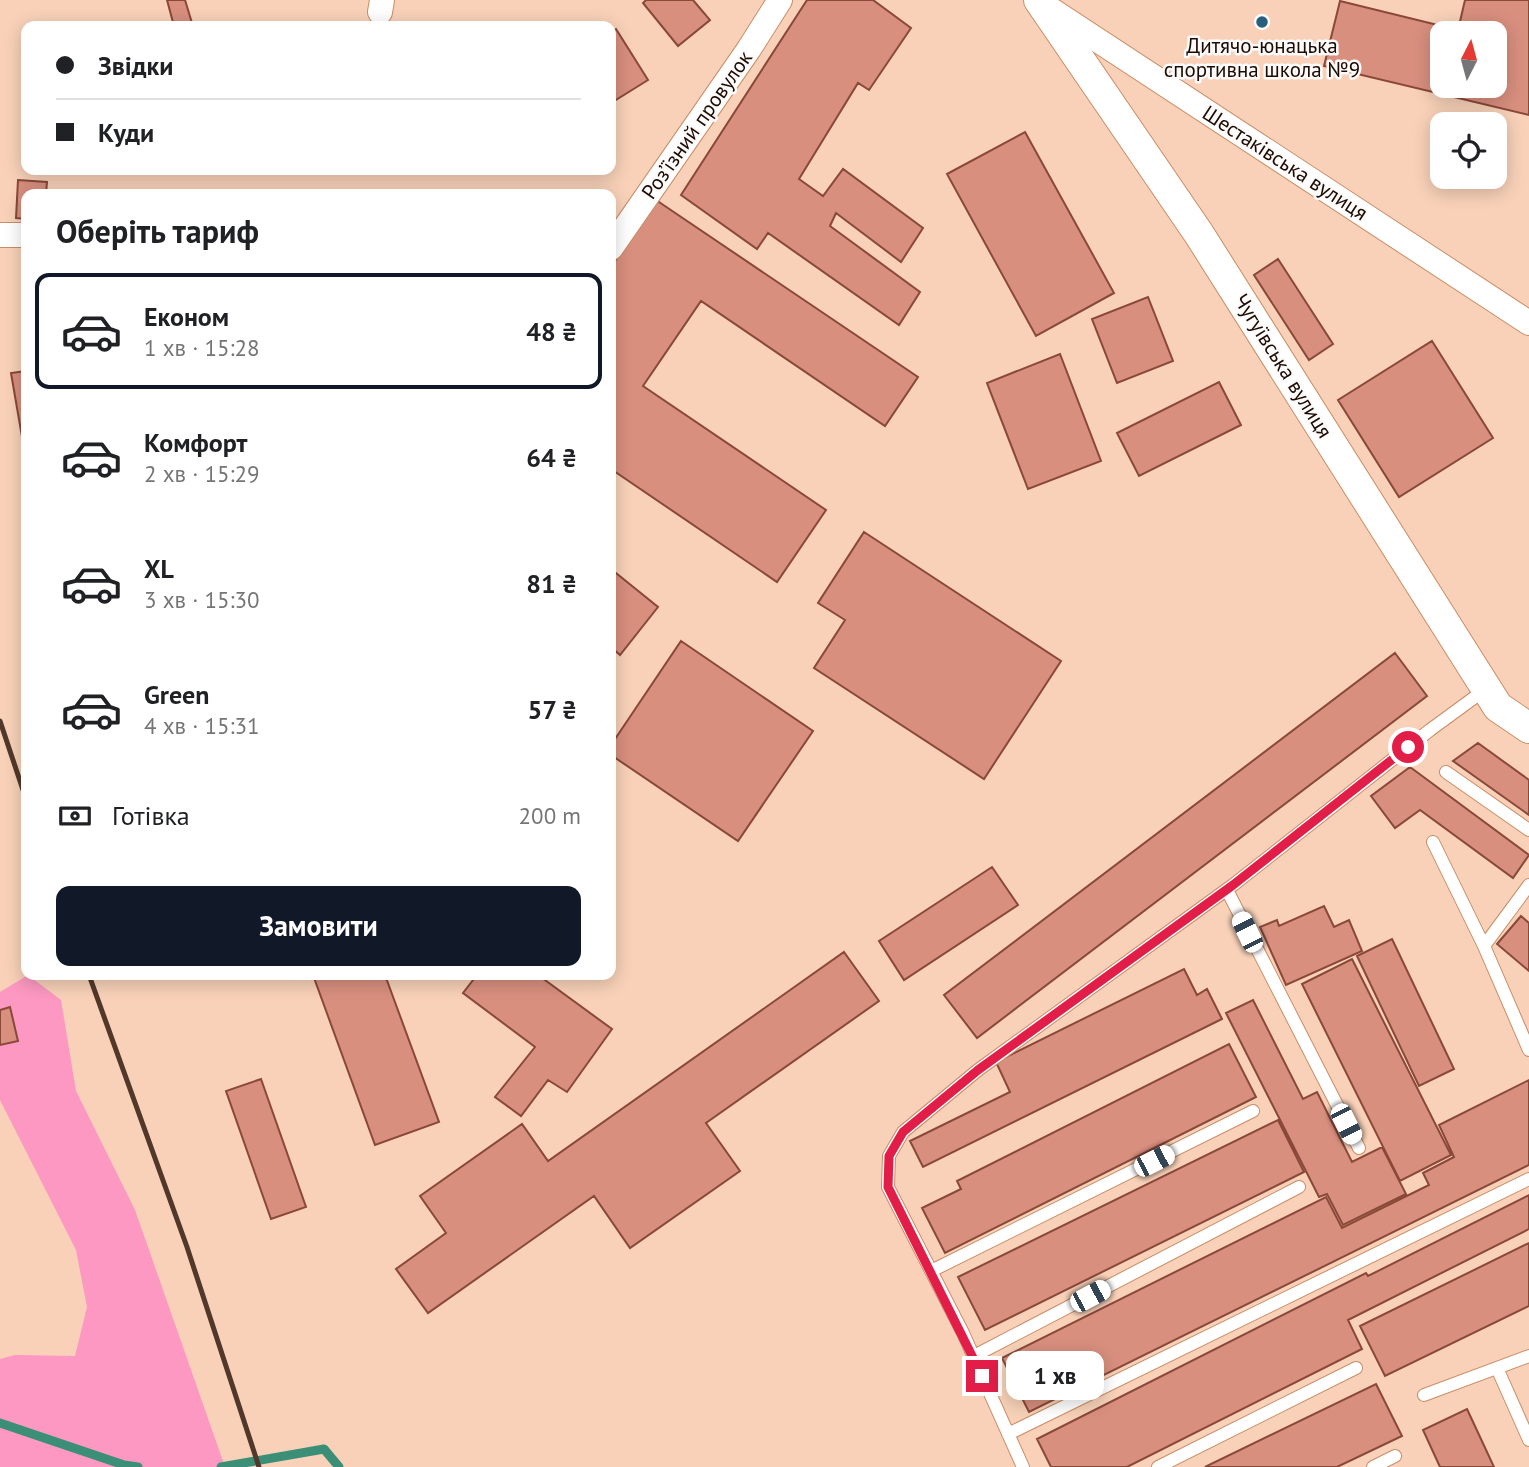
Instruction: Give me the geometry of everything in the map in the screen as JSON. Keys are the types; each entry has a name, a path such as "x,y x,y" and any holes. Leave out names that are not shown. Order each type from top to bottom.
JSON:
{"street":[{"name":"Роз’їзний провулок","path":"616,241 750,49 780,0"},
{"name":"Шестаківська вулиця","path":"1040,2 1529,323"},
{"name":"Чугуївська вулиця","path":"1040,2 1199,234 1498,706 1529,728"},
{"path":"0,235 21,235"}],"lane":[{"path":"1023,1467 974,1356 888,1187 889,1156 903,1132 978,1070 1227,890 1487,688"},
{"path":"1446,772 1529,830"},
{"path":"1433,842 1484,946 1529,1051"},
{"path":"1484,946 1529,885"},
{"path":"1227,890 1359,1148"},
{"path":"932,1271 1253,1111"},
{"path":"1008,1434 1529,1179"},
{"path":"974,1356 1298,1187"},
{"path":"1424,1395 1529,1356"},
{"path":"1157,1467 1356,1368"},
{"path":"1497,1368 1529,1440"},
{"path":"1373,1467 1395,1456"}],"shaded area":[{"path":"21,979 35,980 61,1000 76,1091 135,1210 225,1467 0,1467 0,1359 15,1355 75,1356 87,1307 76,1250 0,1100 0,992"}],"building":[{"path":"167,0 185,0 191,21 173,21"},
{"path":"646,0 693,0 710,20 678,46 643,3"},
{"path":"807,0 873,0 911,28 869,90 858,83 799,179 823,196 843,169 923,228 901,262 836,213 830,226 920,292 899,325 768,233 757,249 681,195"},
{"path":"1465,0 1529,0 1529,115 1458,98 1507,98 1507,21 1460,21"},
{"path":"1340,1 1430,23 1430,91 1324,66"},
{"path":"616,29 648,80 616,100"},
{"path":"1025,132 1114,293 1036,336 947,174"},
{"path":"18,180 47,182 46,189 21,189 21,218 16,218"},
{"path":"656,200 918,377 885,426 701,301 643,386 826,510 777,582 616,472 616,260"},
{"path":"1278,259 1333,344 1309,360 1254,275"},
{"path":"1148,297 1173,361 1117,383 1092,319"},
{"path":"1432,341 1493,438 1399,497 1338,400"},
{"path":"1060,354 1101,461 1028,489 987,383"},
{"path":"21,372 21,431 11,373"},
{"path":"1219,382 1241,425 1139,476 1117,433"},
{"path":"864,532 1061,661 984,779 814,668 845,620 818,603"},
{"path":"616,573 658,607 620,655 616,651"},
{"path":"681,641 813,731 738,841 616,758 616,738"},
{"path":"1395,653 1427,696 977,1038 944,995"},
{"path":"1478,743 1529,780 1529,815 1453,761"},
{"path":"1410,767 1529,855 1513,878 1420,810 1395,828 1371,796"},
{"path":"992,867 1018,905 904,980 879,941"},
{"path":"1324,906 1334,927 1349,920 1362,951 1286,985 1260,927 1277,920 1279,926"},
{"path":"1521,916 1529,923 1529,971 1497,944"},
{"path":"1392,939 1454,1069 1419,1086 1357,956"},
{"path":"844,952 879,1001 706,1123 740,1171 630,1248 594,1196 428,1313 396,1269 446,1233 420,1196 522,1124 548,1161"},
{"path":"1352,959 1451,1155 1400,1181 1302,984"},
{"path":"1184,969 1197,995 1207,989 1222,1019 923,1167 910,1141 1010,1092 996,1062"},
{"path":"315,980 387,980 439,1122 375,1145"},
{"path":"473,980 545,980 612,1029 567,1092 548,1080 521,1116 495,1097 535,1047 463,993"},
{"path":"1253,1000 1303,1099 1317,1092 1352,1162 1382,1147 1406,1194 1343,1225 1327,1194 1319,1197 1226,1013"},
{"path":"10,1007 18,1041 0,1045 0,1010"},
{"path":"1229,1044 1256,1097 945,1253 922,1208 961,1189 957,1181"},
{"path":"261,1079 306,1207 271,1219 226,1091"},
{"path":"1529,1080 1529,1165 1029,1412 1002,1358 1326,1197 1342,1228 1429,1185 1423,1173 1454,1157 1439,1125"},
{"path":"1278,1120 1304,1172 985,1330 958,1277"},
{"path":"1529,1195 1529,1229 1348,1320 1362,1349 1127,1467 1051,1467 1037,1439 1366,1273 1368,1276"},
{"path":"1529,1243 1529,1306 1385,1376 1360,1326"},
{"path":"1376,1384 1402,1436 1337,1467 1205,1467"},
{"path":"1467,1409 1494,1467 1440,1467 1423,1430"}],"waterway":[{"path":"0,1423 124,1465 138,1467"},
{"path":"221,1467 324,1449 339,1467"}],"railway":[{"path":"0,721 21,784"},
{"path":"91,980 187,1247 259,1467"}],"place":[{"name":"Дитячо-юнацька спортивна школа №9","path":"1262,22"}],"route":[{"path":"982,1376 963,1333 888,1187 889,1156 903,1132 978,1070 1233,885 1408,747"}]}
